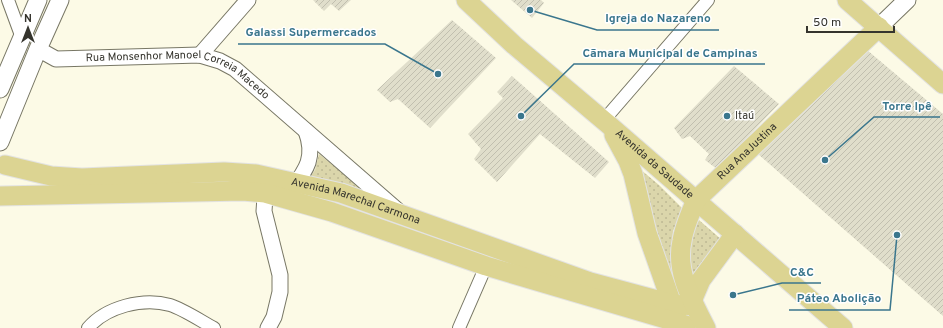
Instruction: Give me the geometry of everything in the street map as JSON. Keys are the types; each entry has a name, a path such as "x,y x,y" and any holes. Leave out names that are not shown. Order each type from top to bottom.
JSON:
{"main road":[{"path":"0,89 38,0"},
{"path":"0,142 60,0"},
{"name":"Avenida da Saudade","path":"467,0 514,45 606,122 843,328"},
{"path":"847,0 943,84"},
{"path":"879,27 908,0"},
{"name":"Rua AnaJustina","path":"706,328 693,303 685,282 681,261 681,243 685,226 696,200 879,27"},
{"path":"606,122 633,174 665,317 686,326"},
{"path":"0,196 5,187 7,176 3,160"},
{"name":"Avenida Marechal Carmona","path":"3,160 51,176 82,178 240,172 266,185 284,199 332,212 486,266 665,317 693,303"},
{"name":"Avenida Marechal Carmona","path":"0,196 243,191 266,185 297,183 341,193 590,282 665,317"},
{"path":"693,303 698,284 704,274 735,234"}],"street":[{"path":"8,0 22,38"},
{"path":"200,55 248,0"},
{"path":"606,122 708,0"},
{"name":"Rua Monsenhor Manoel Correia Macedo","path":"38,50 56,59 66,60 200,55 220,61 235,69 402,215"},
{"path":"284,199 297,183 309,161 310,142 306,131"},
{"path":"266,185 264,211 280,275 280,292 274,316 268,328"},
{"path":"459,328 486,266"},
{"path":"88,328 103,315 118,308 155,301 172,305 214,328"}],"shaded area":[{"path":"319,154 374,198 310,177 315,170"},
{"path":"634,164 659,185 684,210 673,231 672,249 682,297 676,297"},
{"path":"699,220 722,240 691,276 687,266 691,233"}],"building":[{"path":"313,0 351,0 339,11 331,4 324,11"},
{"path":"511,0 541,0 544,3 532,18"},
{"path":"452,20 496,58 430,128 398,99 390,102 377,90"},
{"path":"867,50 943,114 943,316 758,154"},
{"name":"Itaú","path":"734,66 779,104 717,169 705,160 709,154 690,136 682,139 674,128"},
{"path":"512,76 609,162 595,178 540,134 497,182 474,159 481,149 468,134 503,98 497,92"}],"place":[{"name":"Igreja do Nazareno","path":"530,10"},
{"name":"Galassi Supermercados","path":"438,74"},
{"name":"Cãmara Municipal de Campinas","path":"521,116"},
{"name":"Itaú","path":"727,116"},
{"name":"Torre Ipê","path":"825,160"},
{"name":"Páteo Abolição","path":"897,235"},
{"name":"C&C","path":"733,295"}]}
